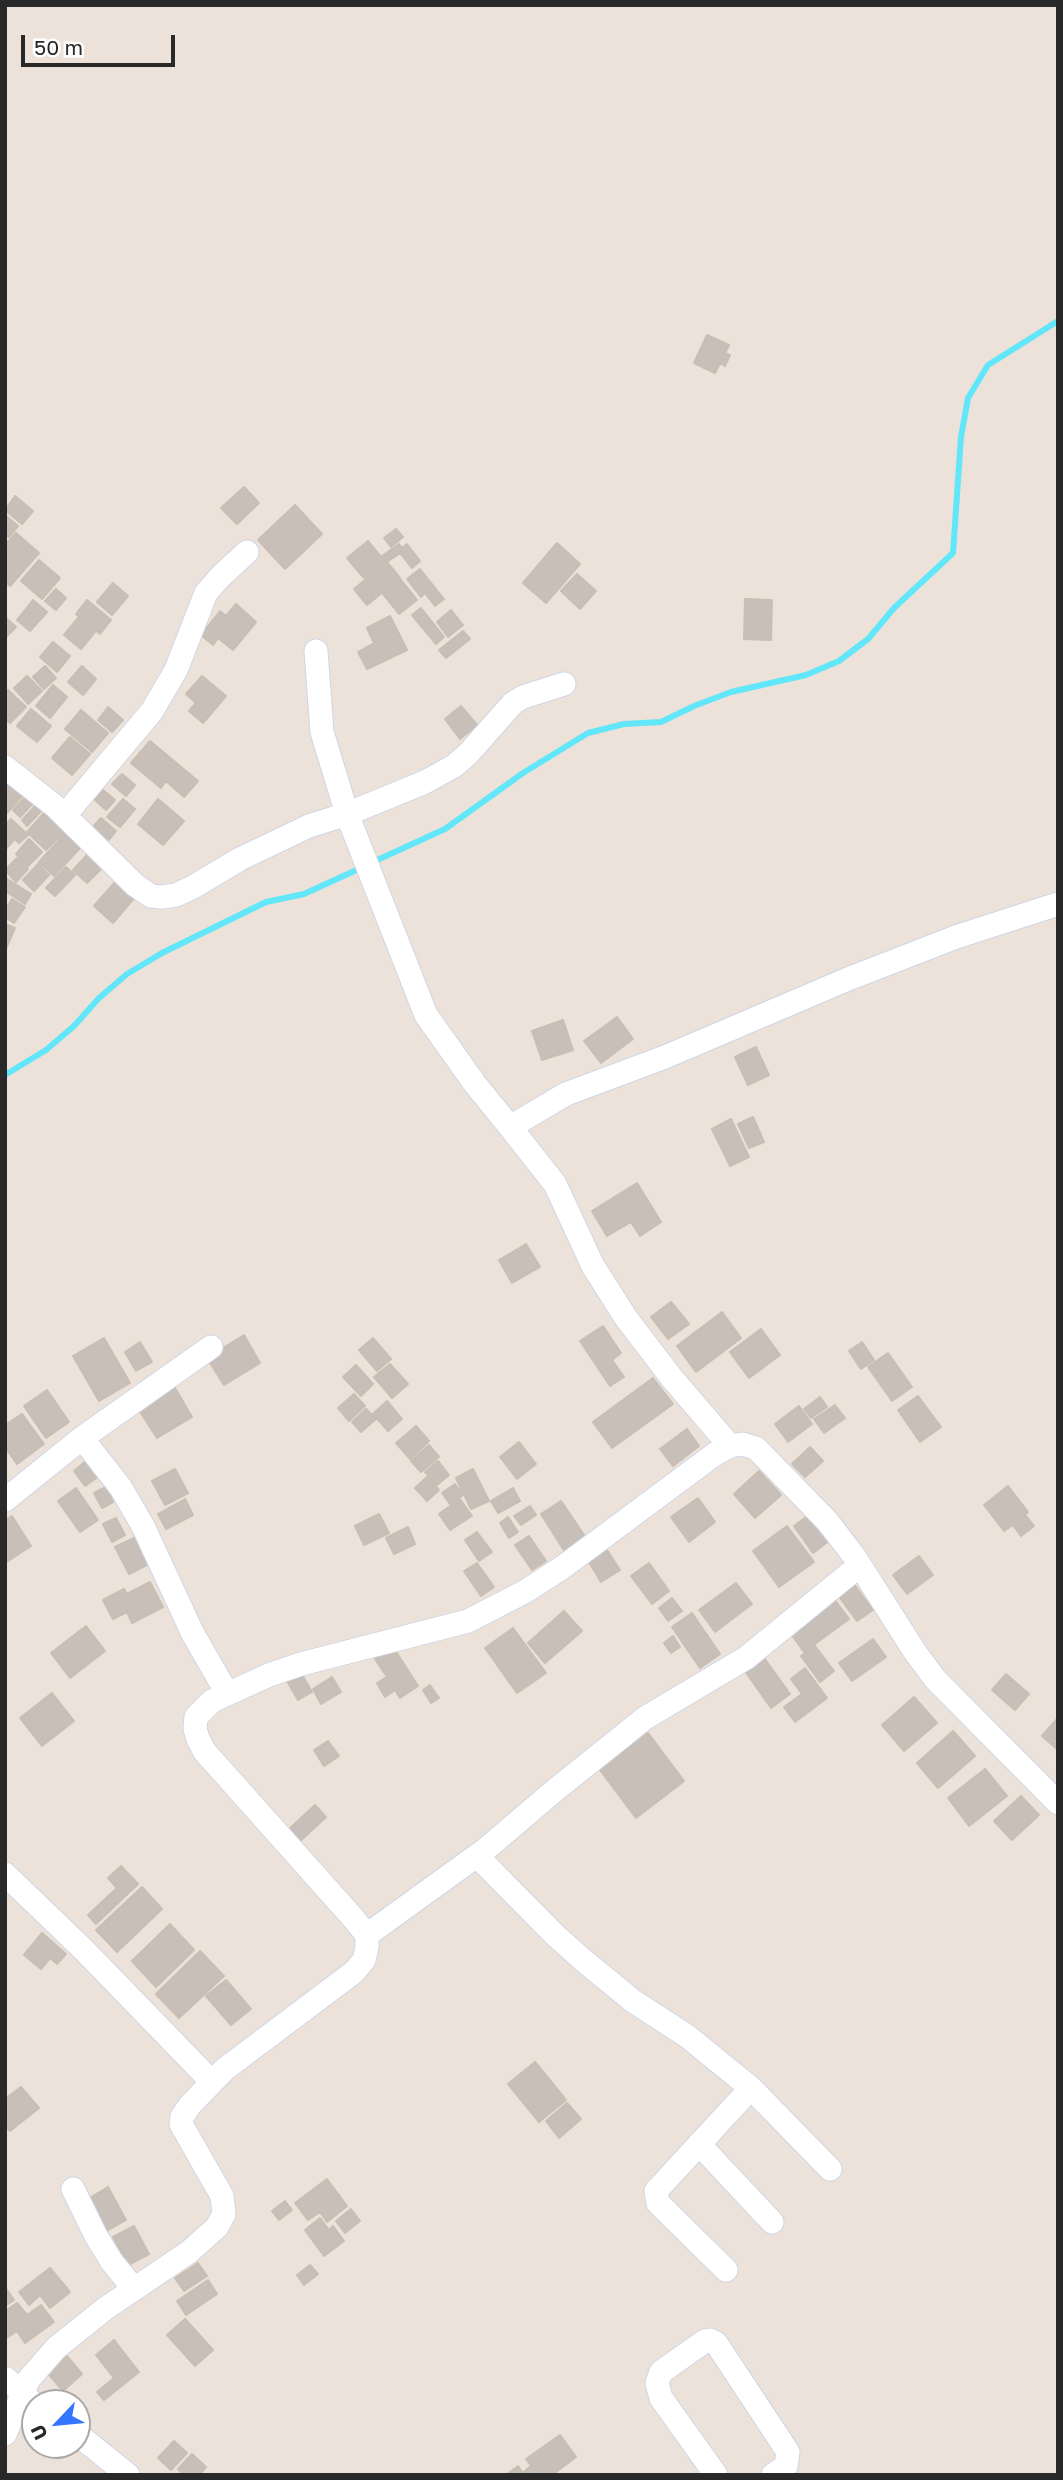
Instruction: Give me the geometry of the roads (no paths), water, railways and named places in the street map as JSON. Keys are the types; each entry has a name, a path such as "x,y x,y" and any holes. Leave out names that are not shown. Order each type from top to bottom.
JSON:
{"street":[{"path":"65,815 152,711 176,670 206,593 220,576 247,552"},
{"path":"316,651 322,732 347,814 426,1015 475,1084 555,1184 593,1266 626,1318 671,1377 730,1446"},
{"path":"5,767 65,815 135,886 151,896 176,895 240,859 309,826 347,814 425,782 454,766 468,754 513,704 564,684"},
{"path":"510,1127 566,1094 665,1057 848,979 956,937 1058,904"},
{"path":"5,1500 82,1438 211,1347"},
{"path":"82,1438 121,1488 144,1526 193,1634 228,1693"},
{"path":"367,1935 223,1772 198,1739 196,1717 212,1701 269,1675 301,1664 441,1628 486,1612 526,1591 563,1566 693,1469 730,1446 743,1444 756,1448 827,1521 860,1565 935,1679 1058,1803"},
{"path":"23,2389 34,2372 57,2348 134,2289 205,2240 217,2227 224,2214 222,2196 181,2124 181,2117 212,2082 245,2053 354,1972 364,1960 367,1935 477,1856 645,1718 746,1658 860,1565"},
{"path":"477,1856 583,1960 633,2001 687,2036 751,2088 830,2169"},
{"path":"5,1874 84,1950 212,2082"},
{"path":"726,2270 658,2203 656,2191 751,2088"},
{"path":"699,2144 772,2222"},
{"path":"73,2189 107,2254 134,2289"},
{"path":"716,2475 661,2398 657,2383 661,2372 710,2340 716,2343 788,2452 786,2466 773,2475"},
{"path":"5,2434 21,2392"},
{"path":"91,2445 128,2475"}],"waterway":[{"path":"373,862 445,829 523,773 588,733 624,724 661,722 731,692 806,675 839,661 868,639 894,608 953,553 961,437 968,398 988,365 1058,321"},
{"path":"5,1075 46,1050 127,974 162,953 266,902 304,894 363,867"}]}
